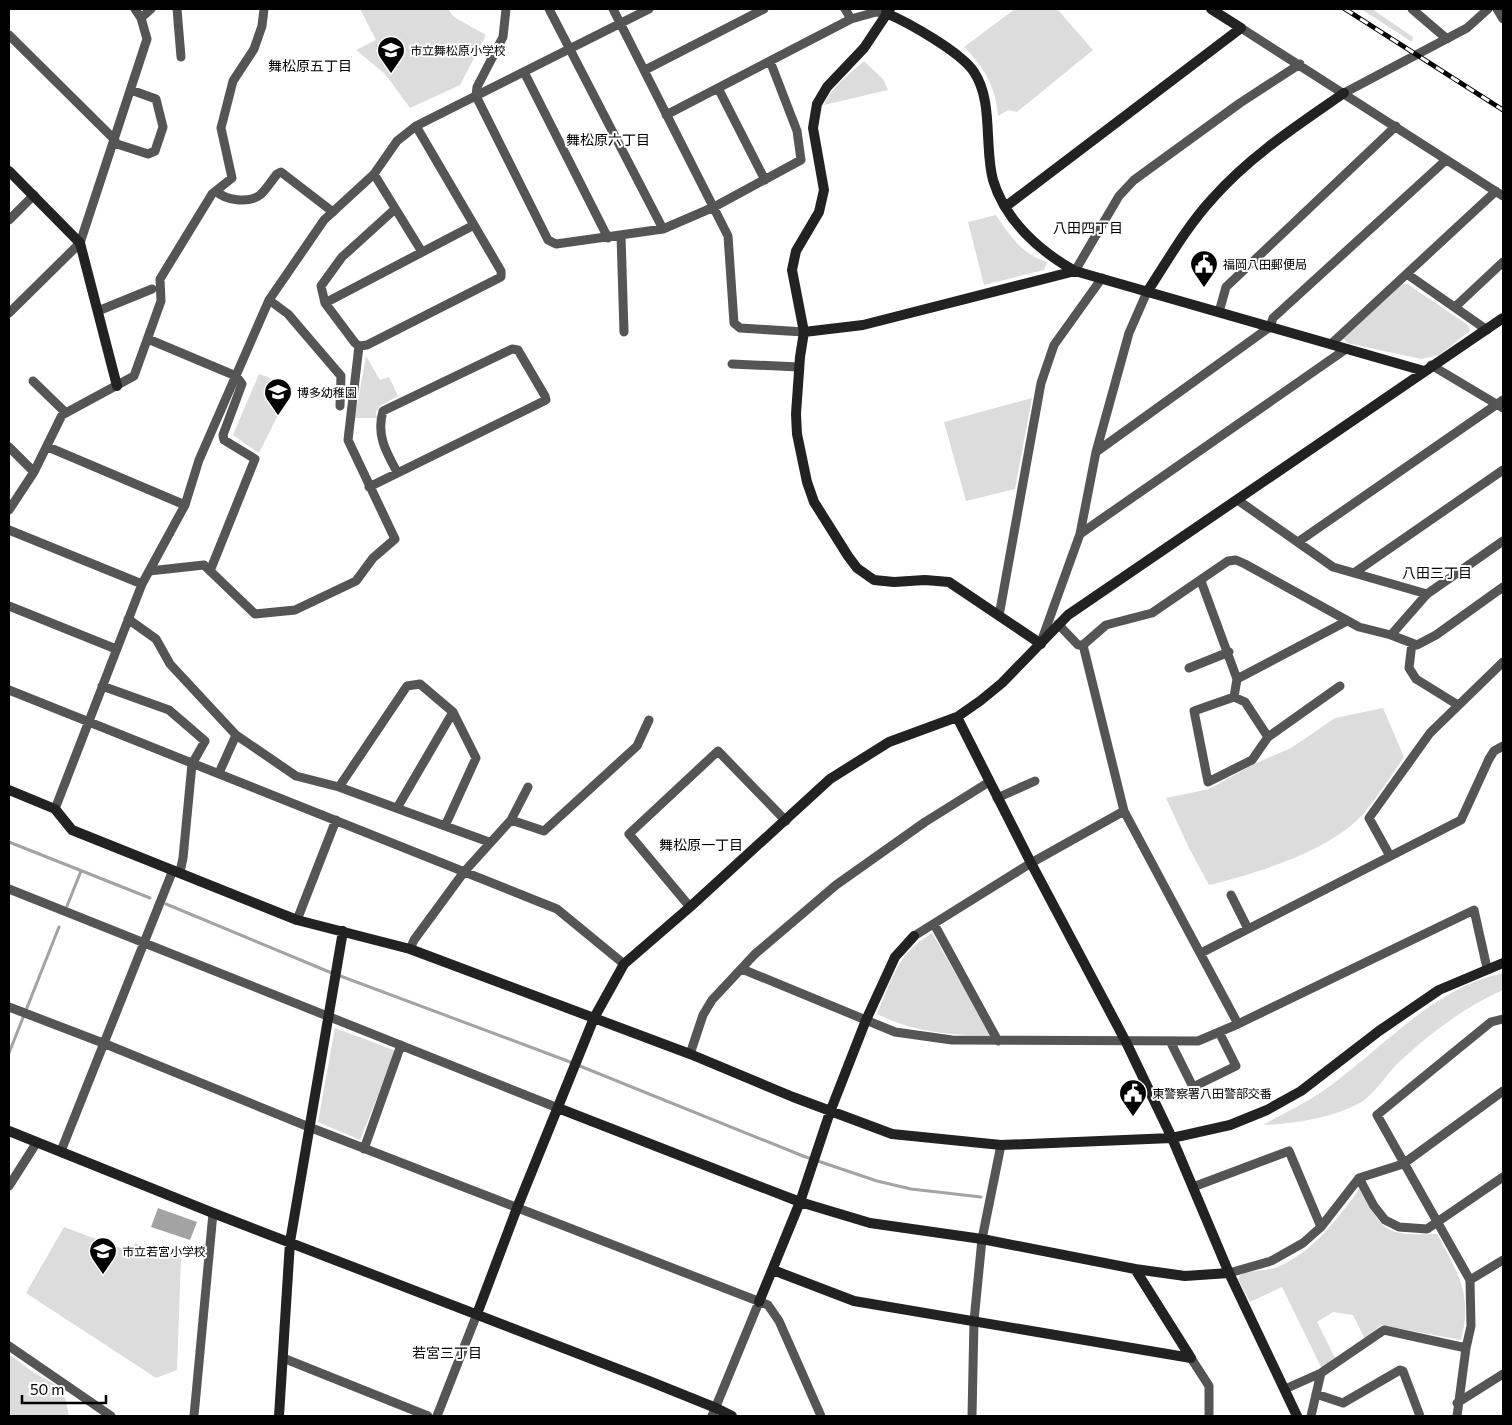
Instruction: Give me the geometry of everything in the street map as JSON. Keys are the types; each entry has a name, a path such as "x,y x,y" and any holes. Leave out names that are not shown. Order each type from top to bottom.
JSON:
{"street":[{"path":"9,313 80,243 147,39 141,18 135,9"},
{"path":"141,18 151,9"},
{"path":"177,9 181,57"},
{"path":"9,510 48,448 62,415 134,376 161,301 160,279 216,191 232,178 220,128 233,81 254,49 262,26 264,9"},
{"path":"506,9 504,37 477,87 476,96 548,240 556,244 663,229 714,207 801,160 797,131 770,61"},
{"path":"549,9 663,229"},
{"path":"613,9 728,236 734,323 740,328 804,332 863,325 1074,272 1119,196 1134,180 1240,103 1300,64"},
{"path":"55,809 142,584 185,505 199,460 269,300 324,220 374,174 396,141 416,126 649,9"},
{"path":"645,70 764,9"},
{"path":"845,9 850,19"},
{"path":"1211,9 1300,64 1500,194 1407,274 1331,344"},
{"path":"1412,9 1447,39"},
{"path":"1041,644 1080,534 1096,452 1129,333 1148,292 1192,224 1213,198 1259,155 1344,93 1467,28 1488,9"},
{"path":"1497,9 1503,19"},
{"path":"666,115 850,19 888,11 954,53 974,72 986,103 993,180 1005,207 1012,220 1026,234 1074,272 1102,278 1346,349 1428,368 1501,405 1298,542"},
{"path":"888,11 864,48 827,87 817,104 813,128 824,190 819,212 796,252 792,270 804,332 799,367 796,434 807,482 814,502 848,556 857,568 874,580 949,582 1041,644"},
{"path":"1005,207 1241,28"},
{"path":"10,40 114,141 148,154 155,151 163,127 156,99 131,90"},
{"path":"524,72 608,238"},
{"path":"718,88 765,180"},
{"path":"359,346 367,345 501,277 501,271 416,126"},
{"path":"1219,312 1226,287 1396,126"},
{"path":"1096,452 1270,327 1273,318 1446,160"},
{"path":"9,171 80,243 118,386"},
{"path":"216,191 220,195 235,200 249,200 259,195 277,174 281,172 333,212"},
{"path":"374,174 422,252"},
{"path":"9,220 34,195"},
{"path":"149,571 204,565 255,614 296,610 356,581 373,558 395,539 348,440 359,346 325,303 321,286 342,257 395,209"},
{"path":"325,303 474,225"},
{"path":"621,235 624,332"},
{"path":"1454,307 1503,262"},
{"path":"1407,274 1486,330"},
{"path":"999,616 1041,383 1054,345 1102,278"},
{"path":"98,311 152,289"},
{"path":"269,300 288,314 341,376 340,406"},
{"path":"437,1416 517,1208 594,1018 624,964 786,821 830,779 889,742 957,716 1002,684 1068,615 1239,501 1428,368 1503,318"},
{"path":"148,338 236,376 242,384 223,435 224,440 254,458 210,571"},
{"path":"369,486 546,400 518,350 512,348 383,411 380,422 380,435 397,472"},
{"path":"1080,534 1346,349"},
{"path":"732,364 799,367"},
{"path":"33,381 66,413"},
{"path":"9,447 34,472"},
{"path":"48,448 185,505"},
{"path":"1354,573 1503,470"},
{"path":"1239,501 1333,568 1427,594"},
{"path":"9,530 142,584"},
{"path":"1391,635 1427,594 1503,541"},
{"path":"1058,624 1078,645 1083,645 1106,625 1152,613 1228,561 1236,560 1359,627 1391,635 1417,645 1436,635 1503,586"},
{"path":"1201,581 1229,652 1237,679 1234,697"},
{"path":"9,606 116,649"},
{"path":"128,618 156,639 170,664 236,735 296,776 338,787 489,842"},
{"path":"1237,679 1347,621"},
{"path":"1412,643 1409,668 1416,679 1458,705"},
{"path":"1083,645 1124,811 1238,1024"},
{"path":"1189,668 1229,652"},
{"path":"1390,856 1369,818 1430,732 1503,662"},
{"path":"338,787 407,686 420,684 453,712 476,758 445,826"},
{"path":"61,1151 102,1043 183,858 192,764 205,741 169,710 102,686"},
{"path":"1268,737 1244,702 1234,697 1194,711 1208,782 1252,760 1268,737 1340,686"},
{"path":"9,690 557,909 624,964"},
{"path":"397,808 453,712"},
{"path":"957,716 997,798 1126,1042 1172,1138 1229,1273 1297,1416"},
{"path":"511,820 544,831 637,746 649,720"},
{"path":"219,773 236,735"},
{"path":"1201,953 1461,820 1489,759 1494,751 1503,746"},
{"path":"690,907 629,834 718,751 786,821"},
{"path":"997,798 1035,781"},
{"path":"690,1054 703,1015 712,1000 755,954 836,884 925,822 989,782"},
{"path":"410,948 464,872 489,842 511,820 528,787"},
{"path":"9,790 55,809 72,830 297,920 410,948 690,1054 830,1112 892,1134 1001,1145 1172,1138 1230,1125 1267,1110 1301,1090 1378,1031 1439,990 1487,968 1503,963"},
{"path":"714,1412 800,1202 830,1112 866,1020 895,957 914,936 1031,863 1124,811"},
{"path":"297,920 336,820"},
{"path":"9,890 800,1202 870,1223 982,1239 1135,1269 1185,1276 1229,1273 1271,1261 1303,1243 1321,1227 1360,1178 1403,1164 1503,1091"},
{"path":"1231,895 1248,929"},
{"path":"742,968 895,1032 952,1040 1126,1042 1198,1041 1238,1024 1474,910 1487,968"},
{"path":"934,924 998,1041"},
{"path":"279,1416 290,1242 343,932"},
{"path":"9,1007 309,1128 768,1305 779,1321 821,1416"},
{"path":"1457,1416 1457,1403 1471,1326 1470,1280 1377,1115 1492,1022 1503,1019"},
{"path":"1170,1041 1193,1087 1236,1066 1219,1032"},
{"path":"364,1149 401,1045"},
{"path":"9,1131 477,1314 714,1412 732,1416"},
{"path":"9,1186 37,1142"},
{"path":"972,1416 974,1321 982,1239 1001,1145"},
{"path":"1193,1187 1289,1151 1321,1227"},
{"path":"1360,1178 1374,1206 1385,1220 1399,1227 1427,1229 1503,1177"},
{"path":"194,1416 213,1212"},
{"path":"1470,1280 1503,1260"},
{"path":"1135,1269 1209,1386 1209,1416"},
{"path":"773,1270 854,1301 1191,1358"},
{"path":"1284,1390 1320,1373 1384,1330 1466,1348"},
{"path":"9,1346 112,1416"},
{"path":"283,1358 428,1416"},
{"path":"1316,1394 1343,1403 1400,1370 1403,1371 1420,1416"},
{"path":"1311,1416 1320,1373"},
{"path":"1457,1403 1503,1374"}],"shaded area":[{"path":"360,9 448,9 454,17 486,35 460,85 410,108 385,74 356,50 376,40"},
{"path":"1015,9 1057,9 1093,50 1017,112 1008,110 998,116 995,96 988,78 964,47"},
{"path":"1361,9 1372,9 1413,37 1412,42"},
{"path":"864,61 883,79 888,90 824,105 831,92"},
{"path":"996,215 1017,243 1031,255 1047,262 1044,270 984,285 968,222"},
{"path":"1402,284 1407,284 1468,325 1470,331 1439,355 1421,359 1347,343 1343,338"},
{"path":"366,356 380,380 389,377 398,396 380,406 376,412 377,418 355,418"},
{"path":"259,374 268,377 288,395 259,453 233,435"},
{"path":"1032,398 1015,489 966,501 944,422"},
{"path":"1383,708 1404,757 1364,813 1350,827 1333,839 1292,859 1209,885 1189,848 1166,798 1209,789 1256,763 1291,748 1335,718"},
{"path":"932,933 991,1035 961,1035 932,1032 904,1025 877,1014 892,978 903,959 920,941"},
{"path":"1503,973 1503,990 1460,1013 1434,1032 1397,1064 1375,1090 1360,1103 1337,1113 1313,1119 1263,1125 1320,1093 1429,1007 1477,981"},
{"path":"335,1028 396,1051 360,1140 318,1122"},
{"path":"1360,1188 1375,1215 1388,1229 1406,1234 1437,1234 1457,1273 1464,1297 1465,1310 1461,1340 1381,1325 1365,1339 1353,1315 1333,1312 1317,1322 1336,1360 1322,1369 1282,1287 1250,1302 1238,1279 1242,1273 1277,1267 1302,1253 1324,1234"},
{"path":"158,1208 197,1222 190,1240 151,1227"},
{"path":"64,1227 131,1252 135,1243 181,1258 177,1370 156,1378 26,1293"},
{"path":"9,1355 59,1387 65,1396 69,1416 9,1416"}],"waterway":[{"path":"9,842 150,898"},
{"path":"67,906 81,871"},
{"path":"166,904 327,971 565,1060 803,1156 877,1181 911,1189 981,1197"},
{"path":"9,1053 59,927"}],"railway":[{"path":"1345,9 1503,110"}],"place":[{"name":"市立舞松原小学校","path":"391,74"},
{"name":"福岡八田郵便局","path":"1204,288"},
{"name":"博多幼稚園","path":"278,416"},
{"name":"東警察署八田警部交番","path":"1133,1117"},
{"name":"市立若宮小学校","path":"103,1275"}],"district":[{"name":"舞松原五丁目","path":"310,65"},
{"name":"舞松原六丁目","path":"608,139"},
{"name":"八田四丁目","path":"1088,227"},
{"name":"八田三丁目","path":"1437,572"},
{"name":"舞松原一丁目","path":"701,844"},
{"name":"若宮三丁目","path":"447,1352"}]}
